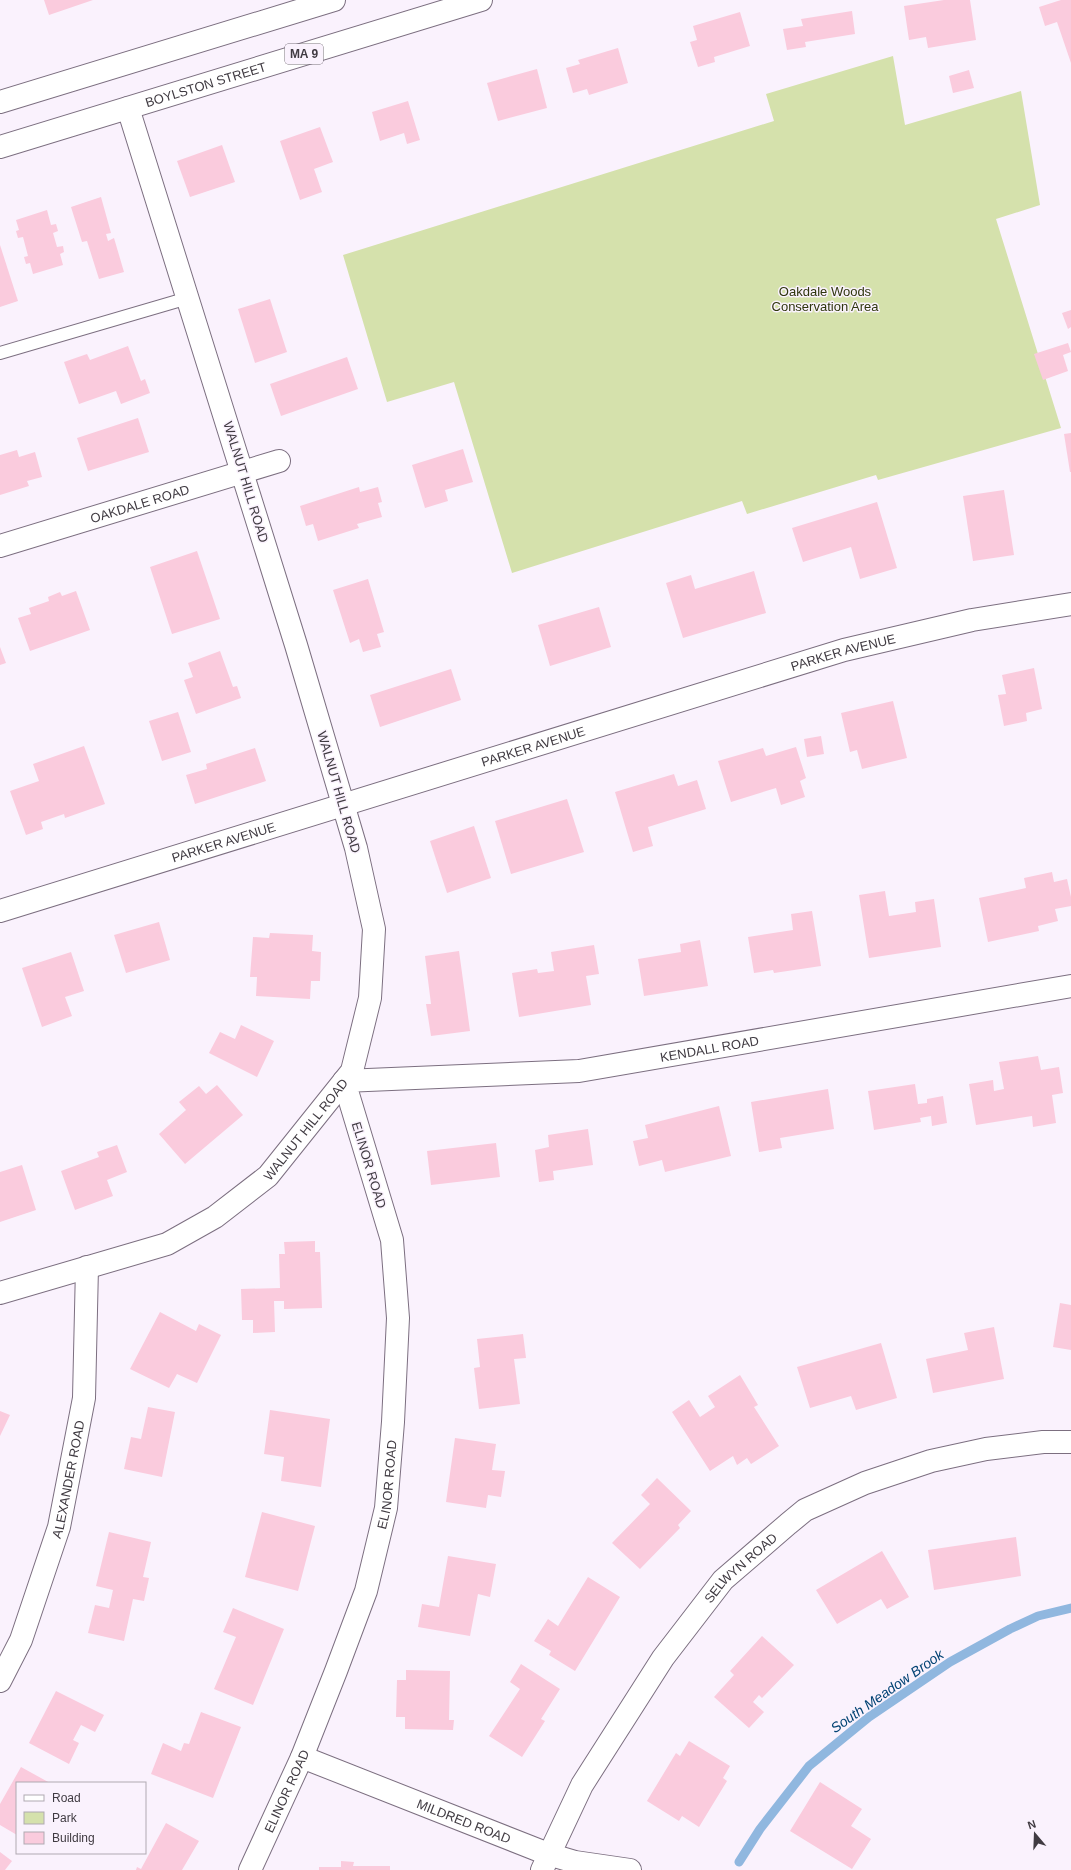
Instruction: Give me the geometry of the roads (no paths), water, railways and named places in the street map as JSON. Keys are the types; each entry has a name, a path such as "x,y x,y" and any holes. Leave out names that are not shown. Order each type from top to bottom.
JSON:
{"main road":[{"path":"0,102 334,0"},
{"name":"BOYLSTON STREET","path":"0,147 481,0"},
{"name":"WALNUT HILL ROAD","path":"0,1293 167,1244 215,1217 268,1176 352,1071 370,998 374,929 356,848 242,472 128,108"},
{"name":"OAKDALE ROAD","path":"0,546 279,461"},
{"name":"PARKER AVENUE","path":"0,911 844,650 972,620 1071,604"},
{"name":"KENDALL ROAD","path":"344,1081 579,1071 1071,986"},
{"name":"ELINOR ROAD","path":"250,1870 302,1757 366,1591 386,1508 393,1422 398,1318 392,1240 344,1081"},
{"name":"ALEXANDER ROAD","path":"0,1681 21,1640 59,1528 84,1398 87,1267"},
{"name":"SELWYN ROAD","path":"545,1862 582,1785 663,1658 723,1580 805,1510 865,1483 931,1460 986,1449 1042,1442 1071,1442"},
{"name":"MILDRED ROAD","path":"302,1757 545,1862 575,1862 630,1870"}],"lane":[{"path":"0,353 188,298"}],"waterway":[{"name":"South Meadow Brook","path":"739,1862 760,1829 809,1766 869,1717 950,1662 1010,1629 1038,1616 1071,1608"}],"park label":[{"name":"Oakdale Woods Conservation Area","path":"825,298"}]}
